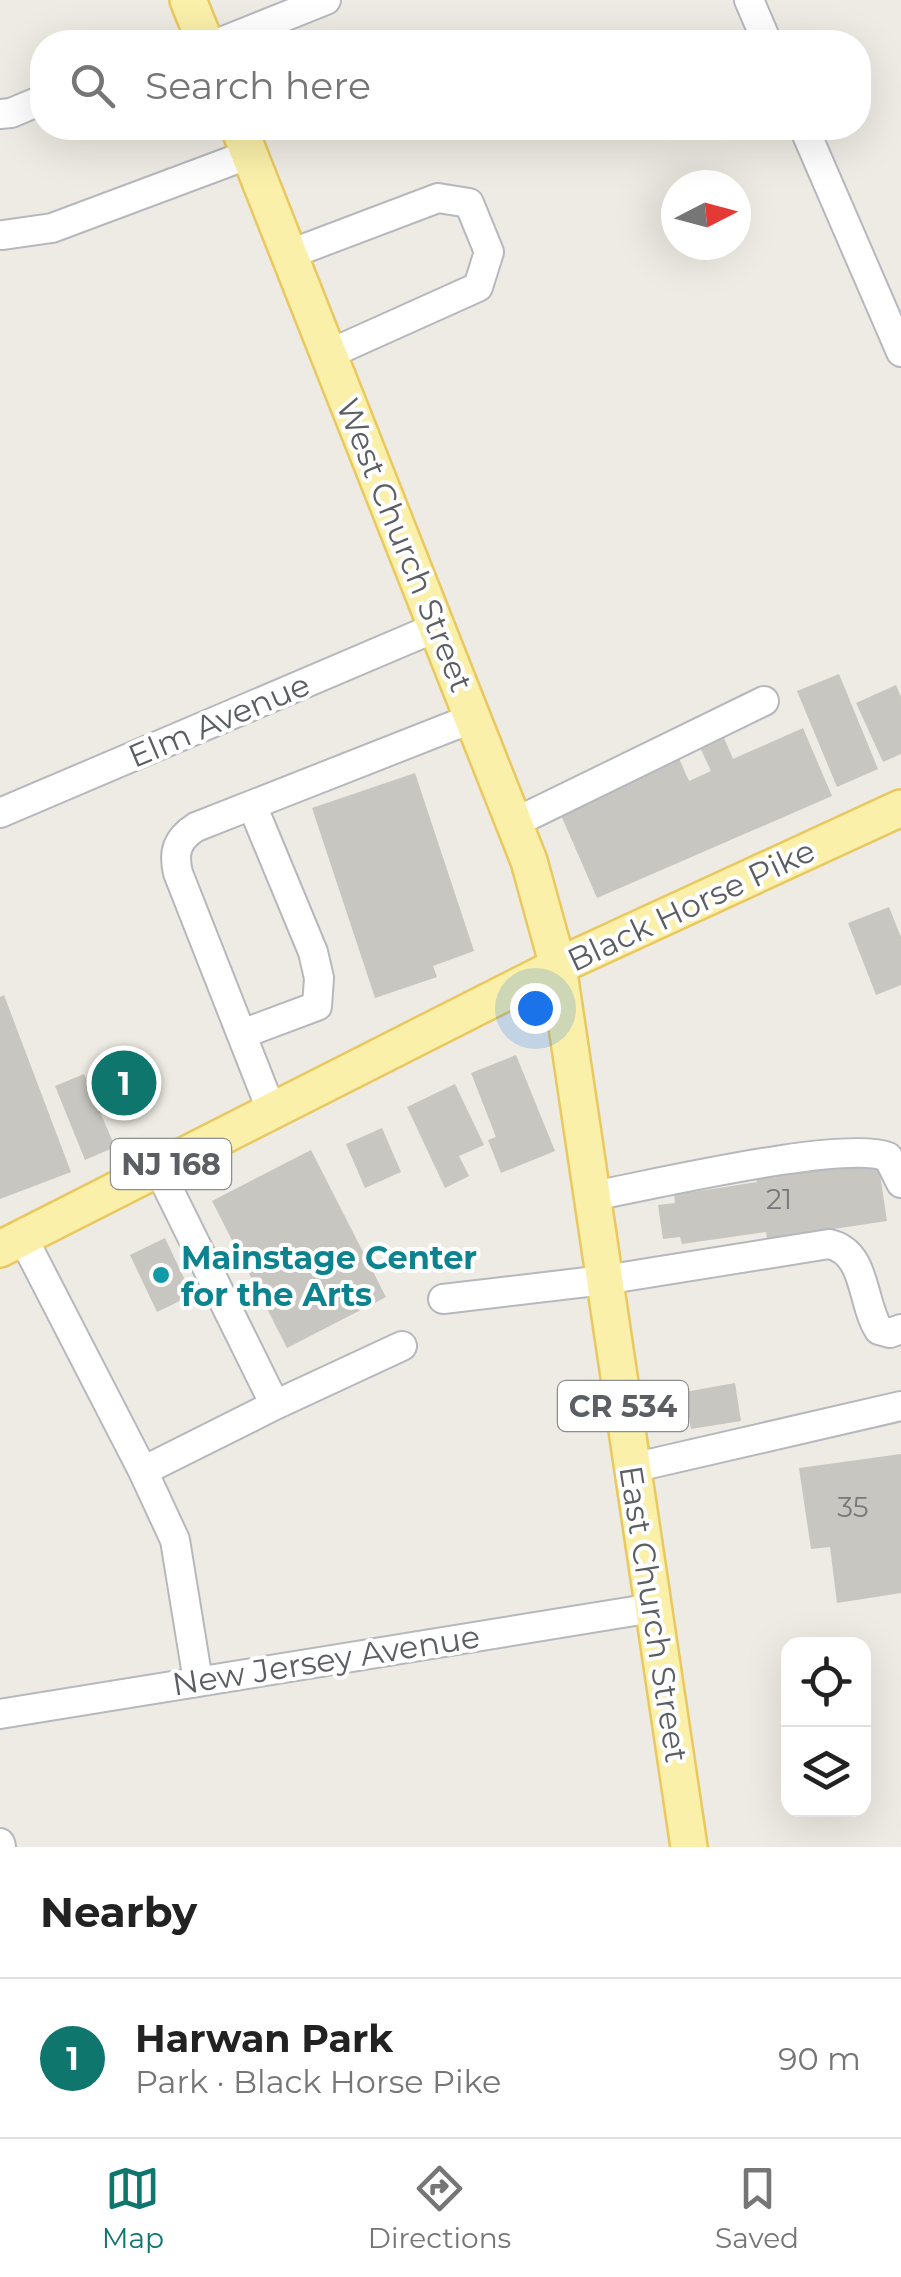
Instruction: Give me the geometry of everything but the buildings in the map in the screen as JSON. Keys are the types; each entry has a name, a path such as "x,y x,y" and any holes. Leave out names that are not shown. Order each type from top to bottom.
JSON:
{"main road":[{"path":"188,0 199,30"},
{"name":"West Church Street","path":"244,141 529,861 558,966"},
{"name":"Black Horse Pike","path":"11,1244 558,966 901,808"},
{"name":"East Church Street","path":"558,966 689,1847"}],"street":[{"path":"236,30 326,0"},
{"path":"749,0 763,30"},
{"path":"0,114 30,104"},
{"path":"809,140 901,352"},
{"path":"3,235 52,228 244,141"},
{"path":"290,254 438,198 469,203 490,252 478,287 329,354"},
{"name":"Elm Avenue","path":"0,812 437,627"},
{"path":"514,823 764,701"},
{"path":"272,1112 174,856 179,841 186,833 252,805 473,718"},
{"path":"242,1034 317,1006 319,978 313,952 252,805"},
{"path":"592,1196 772,1163 866,1151 888,1157 901,1183"},
{"path":"160,1170 275,1405"},
{"path":"11,1244 162,1506 174,1540 198,1680"},
{"path":"443,1299 604,1280 829,1244 843,1247 854,1259 871,1318 879,1330 901,1329"},
{"path":"142,1470 402,1346"},
{"path":"632,1468 901,1406"},
{"name":"New Jersey Avenue","path":"0,1714 653,1608"}],"place":[{"name":"Harwan Park","path":"124,1083"},
{"name":"Mainstage Center for the Arts","path":"161,1275"}]}
